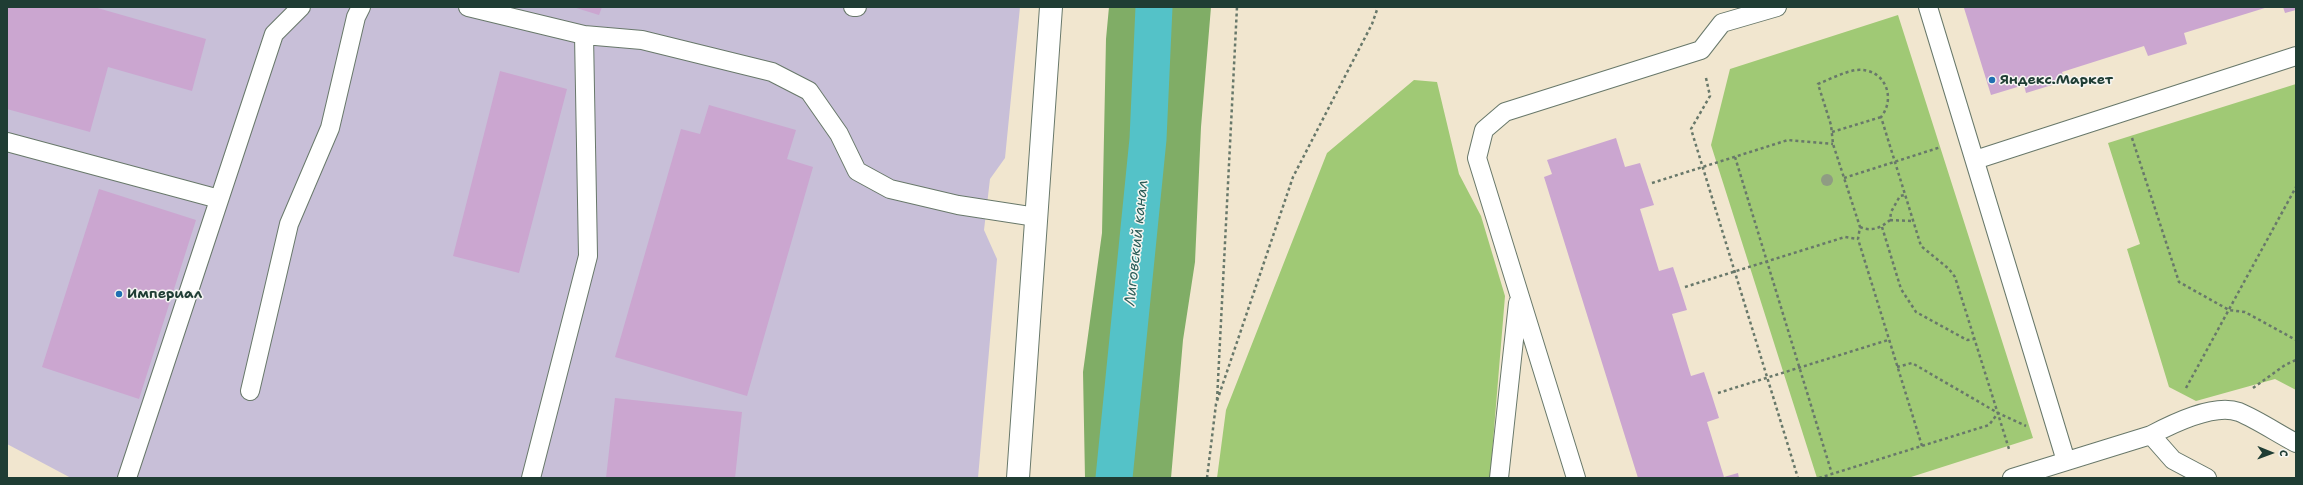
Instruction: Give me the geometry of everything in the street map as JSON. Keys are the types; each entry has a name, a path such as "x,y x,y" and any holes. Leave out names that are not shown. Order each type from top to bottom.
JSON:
{"street":[{"path":"1018,478 1051,7"}],"lane":[{"path":"127,478 274,34 301,7"},
{"path":"250,391 289,224 330,128 356,17 361,7"},
{"path":"468,7 584,35 642,40 772,72 809,91 839,134 857,171 890,189 958,205 1036,217"},
{"path":"853,7 858,7"},
{"path":"1576,478 1477,158 1484,130 1505,112 1701,50 1722,23 1777,7"},
{"path":"1928,7 2066,461"},
{"path":"532,478 588,256 584,35"},
{"path":"1975,160 2296,56"},
{"path":"7,142 219,199"},
{"path":"1499,478 1519,296"},
{"path":"2012,478 2151,435 2175,423 2219,409 2238,412 2296,443"},
{"path":"2151,435 2173,460 2206,478"}],"path":[{"path":"1207,478 1216,404 1236,7"},
{"path":"1216,404 1293,177 1372,24 1378,7"},
{"path":"1701,50 1710,96 1691,129 1798,478"},
{"path":"1832,132 1880,117 1885,111 1889,95 1882,80 1865,70 1847,73 1818,84 1832,132 1833,144 1860,227 1858,239 1922,446"},
{"path":"2123,112 2179,282 2229,310 2245,312 2296,340"},
{"path":"1880,117 1921,246 1949,269 1955,277 2008,447"},
{"path":"1844,178 1968,139"},
{"path":"1652,182 1788,140 1833,144"},
{"path":"1735,157 1832,474"},
{"path":"2175,423 2178,402 2296,187"},
{"path":"1860,227 1867,230 1882,227 1890,220 1891,212 1900,196 1905,195"},
{"path":"1890,220 1914,221"},
{"path":"1882,227 1901,289 1916,312 1967,340 1975,339"},
{"path":"1685,287 1845,237 1858,239"},
{"path":"1718,393 1888,340"},
{"path":"2219,409 2238,396 2258,386 2285,365 2296,360"},
{"path":"1897,367 1912,363 1998,413 2037,431 2056,426"},
{"path":"1819,478 1989,425 1998,413"}],"shaded area":[{"path":"7,7 1020,7 1005,158 990,179 984,230 997,259 978,478 71,478 7,444"}],"green space":[{"path":"1109,7 1211,7 1201,127 1195,262 1183,340 1171,478 1085,478 1083,372 1102,233 1106,39"},
{"path":"1898,15 2033,438 1908,478 1817,478 1711,145 1730,69"},
{"path":"1414,80 1437,82 1459,174 1481,216 1505,296 1490,478 1217,478 1226,410 1327,153"},
{"path":"2296,84 2296,390 2275,379 2196,401 2169,387 2127,249 2140,244 2108,143"}],"building":[{"path":"7,7 94,7 206,39 192,91 108,67 90,132 7,109"},
{"path":"573,7 602,7 599,15"},
{"path":"2268,7 2184,33 2187,44 2148,56 2144,46 2062,72 2065,81 2026,93 2024,85 1991,95 1964,8"},
{"path":"2283,7 2296,7 2296,10 2285,13"},
{"path":"500,71 567,89 519,273 453,256"},
{"path":"709,105 796,130 787,159 813,167 747,396 615,357 681,129 700,134"},
{"path":"1616,138 1625,167 1640,163 1654,205 1640,209 1659,271 1673,267 1687,310 1672,314 1691,376 1704,372 1719,418 1707,422 1724,477 1738,473 1739,478 1638,478 1544,177 1552,174 1547,160"},
{"name":"Империал","path":"99,189 196,220 139,399 42,367"},
{"path":"615,398 742,412 735,478 606,478"}],"waterway":[{"name":"Лиговский канал","path":"1114,478 1148,139 1154,7"}],"place":[{"name":"Яндекс.Маркет","path":"1992,80"},
{"name":"Империал","path":"119,294"}]}
